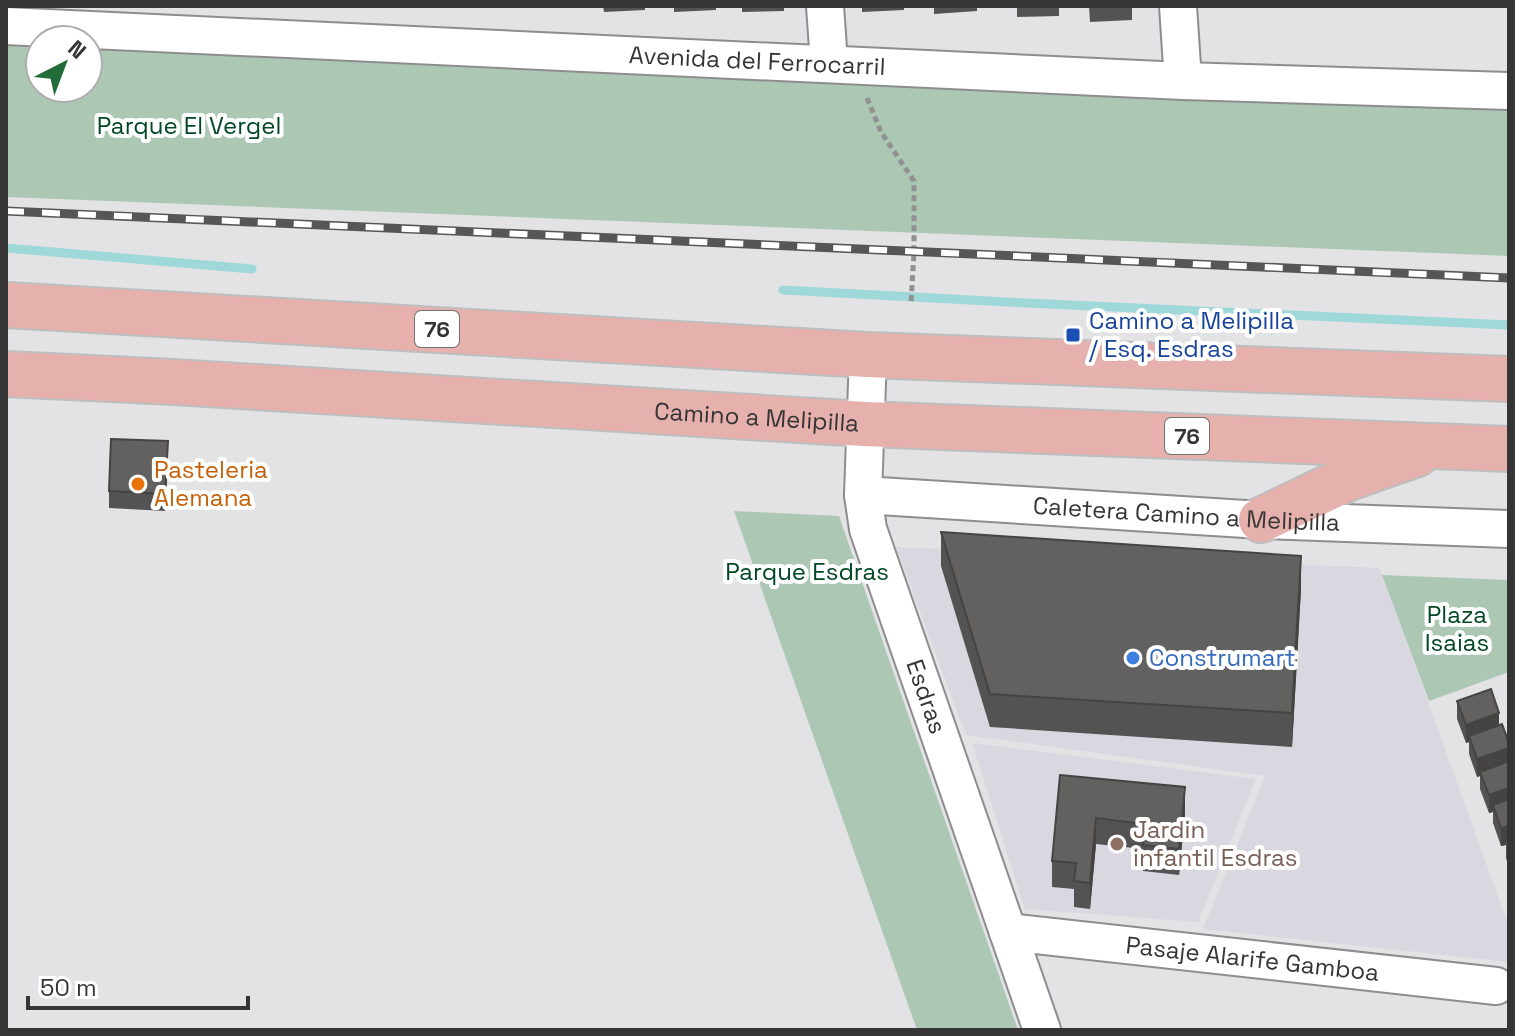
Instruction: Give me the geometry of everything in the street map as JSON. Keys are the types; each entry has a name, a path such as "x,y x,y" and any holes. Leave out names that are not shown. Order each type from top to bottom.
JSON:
{"main road":[{"name":"76","path":"6,305 868,355 1509,379"},
{"name":"Camino a Melipilla","path":"6,374 865,424 1509,449"},
{"path":"1261,520 1351,477 1440,446"}],"street":[{"path":"825,6 841,64"},
{"path":"1178,6 1183,81"},
{"name":"Avenida del Ferrocarril","path":"6,26 1183,81 1509,91"},
{"name":"Esdras","path":"868,355 863,495 868,529 1042,1030"},
{"name":"Caletera Camino a Melipilla","path":"863,495 1261,520 1509,529"},
{"name":"Pasaje Alarife Gamboa","path":"1008,932 1496,986"}],"path":[{"path":"841,64 914,181 911,304"}],"shaded area":[{"path":"896,547 1380,568 1509,927 1509,962 1203,929 1265,776 966,735"},
{"name":"Jardin infantil Esdras","path":"972,743 1256,779 1198,922 1025,909"}],"green space":[{"name":"Parque El Vergel","path":"6,40 24,41 24,104 104,104 104,45 1509,106 1509,256 6,197"},
{"name":"Parque Esdras","path":"734,511 839,516 1018,1030 917,1030"},
{"name":"Plaza Isaias","path":"1382,575 1509,580 1509,672 1429,701"}],"building":[{"name":"Pasteleria Alemana","path":"111,439 168,441 165,494 109,491"},
{"name":"Construmart","path":"941,532 1301,556 1292,713 990,694"},
{"path":"1491,689 1499,713 1466,725 1457,701"},
{"path":"1502,724 1509,748 1477,759 1469,736"},
{"path":"1509,761 1509,788 1489,795 1480,772"},
{"path":"1060,775 1185,787 1179,849 1143,845 1145,824 1096,818 1090,883 1074,881 1076,863 1052,861"},
{"path":"1509,799 1509,826 1501,828 1493,805"}],"waterway":[{"path":"6,248 252,269"},
{"path":"783,290 1509,325"}],"railway":[{"path":"6,211 1509,278"}],"place":[{"name":"Camino a Melipilla / Esq. Esdras","path":"1073,335"},
{"name":"Pasteleria Alemana","path":"138,484"},
{"name":"Construmart","path":"1133,658"},
{"name":"Jardin infantil Esdras","path":"1117,844"}]}
